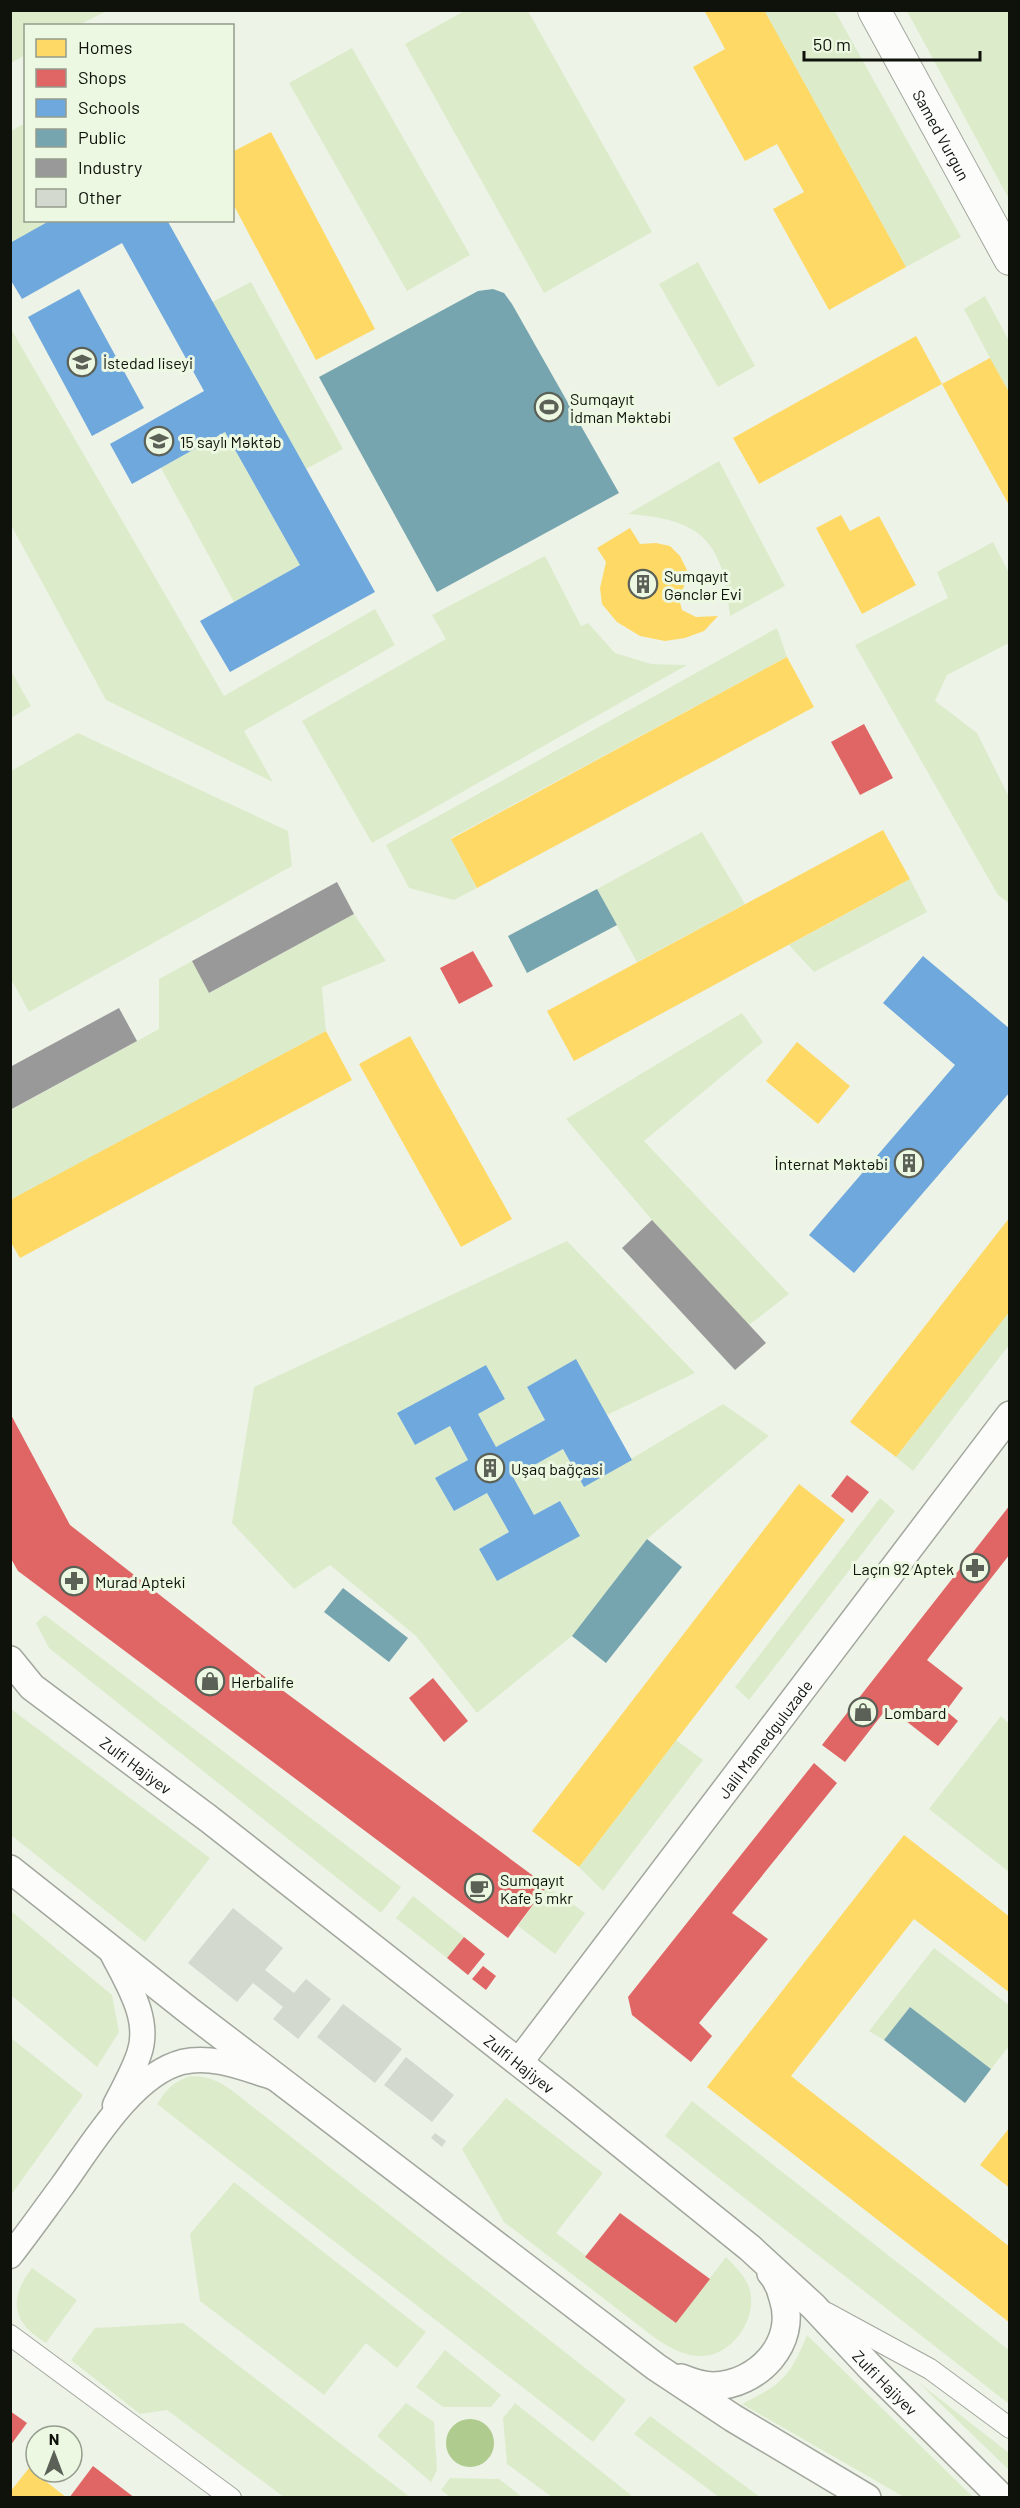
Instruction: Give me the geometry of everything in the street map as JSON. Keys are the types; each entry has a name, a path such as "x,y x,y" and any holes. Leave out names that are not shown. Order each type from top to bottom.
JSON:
{"main road":[{"name":"Samed Vurgun","path":"874,10 1010,259"},
{"name":"Jalil Mamedguluzade","path":"519,2062 1010,1415"},
{"name":"Zulfi Hajiyev","path":"10,1660 32,1687 218,1827 519,2062 750,2247 813,2306 870,2367 1002,2498"},
{"path":"10,1869 110,1949 663,2372 733,2418 867,2498"},
{"path":"663,2372 690,2382 712,2386 733,2383 752,2375 764,2366 780,2347 786,2325 787,2309 774,2276 750,2247"}],"street":[{"path":"105,2126 139,2054 142,2038 141,2015 110,1949"},
{"path":"10,2256 105,2126 145,2083 166,2068 183,2062 201,2060 228,2063 282,2081"},
{"path":"813,2306 930,2370 1010,2428"},
{"path":"10,2335 231,2498"}],"shaded area":[{"path":"11,10 107,10 81,24 24,24 24,56 11,63"},
{"path":"466,10 528,11 652,232 544,293 405,44"},
{"path":"764,11 835,11 961,237 906,267"},
{"path":"907,11 1009,11 1009,199"},
{"path":"352,48 470,255 407,291 289,83"},
{"path":"24,124 24,222 49,222 11,243 11,131"},
{"path":"698,262 755,366 718,387 659,284"},
{"path":"251,282 343,449 306,469 212,302"},
{"path":"985,296 1009,341 1009,394 964,309"},
{"path":"11,329 224,696 375,609 395,645 244,731 273,782 106,700 11,525"},
{"path":"225,432 300,565 234,602 161,468"},
{"path":"719,461 785,586 730,616 722,570 715,553 704,539 691,529 674,522 628,514"},
{"path":"993,542 1009,573 1009,643 947,675 935,701 977,733 1009,797 1009,903 998,895 855,645 948,598 937,572"},
{"path":"545,556 581,626 588,623 615,653 651,664 687,665 372,843 302,721 446,639 432,615"},
{"path":"777,628 787,657 451,838 477,888 454,900 409,888 386,845"},
{"path":"10,669 31,706 11,718 10,718"},
{"path":"78,733 288,831 292,866 29,1012 11,979 11,771"},
{"path":"702,832 745,904 637,962 597,889"},
{"path":"910,879 927,912 814,972 789,945"},
{"path":"354,914 386,961 322,987 326,1031 11,1200 11,1110 159,1029 159,979 192,961 210,993"},
{"path":"742,1013 763,1042 644,1141 789,1294 749,1325 652,1220 566,1119"},
{"path":"567,1241 695,1373 607,1415 576,1360 527,1387 545,1420 496,1447 478,1414 505,1399 486,1365 397,1413 415,1445 450,1426 468,1460 436,1478 454,1511 487,1493 509,1532 479,1549 497,1581 579,1536 560,1501 534,1515 513,1477 563,1449 584,1487 723,1404 769,1436 647,1539 572,1636 477,1713 416,1636 330,1565 294,1589 232,1523 254,1387"},
{"path":"1009,1311 1009,1345 913,1471 896,1457"},
{"path":"880,1498 895,1511 749,1700 735,1687"},
{"path":"45,1615 401,1887 381,1913 49,1648 36,1623"},
{"path":"11,1709 210,1858 145,1942 11,1835"},
{"path":"1001,1716 1009,1724 1009,1872 929,1809"},
{"path":"676,1740 703,1760 603,1891 579,1867"},
{"path":"547,1886 585,1913 555,1954 518,1926"},
{"path":"413,1896 464,1937 447,1958 396,1918"},
{"path":"11,1911 112,1995 119,2032 97,2067 11,1995"},
{"path":"934,1948 1009,2005 1009,2046 991,2069 910,2007 884,2040 869,2031"},
{"path":"11,2038 83,2095 11,2195"},
{"path":"191,2076 214,2080 234,2092 626,2400 593,2442 157,2104 171,2086"},
{"path":"506,2098 603,2173 556,2233 676,2323 726,2257 745,2279 751,2298 747,2321 734,2341 725,2349 703,2356 685,2354 669,2347 504,2222 462,2149"},
{"path":"692,2101 1009,2350 1009,2404 665,2136"},
{"path":"234,2182 426,2332 397,2368 366,2343 324,2395 200,2301 190,2234"},
{"path":"32,2268 77,2300 46,2343 26,2327 17,2310 19,2290"},
{"path":"183,2323 410,2497 284,2497 167,2410 140,2414 71,2360 95,2328"},
{"path":"807,2335 973,2497 904,2497 742,2404 767,2391 783,2378 790,2370"},
{"path":"445,2350 501,2395 491,2407 443,2407 416,2387"},
{"path":"918,2382 1009,2453 1009,2470"},
{"path":"406,2403 434,2422 437,2470 431,2482 377,2436"},
{"path":"515,2403 631,2495 630,2497 552,2497 507,2464 503,2418"},
{"path":"650,2416 760,2497 719,2497 634,2434"},
{"path":"470,2419 487,2426 494,2443 487,2460 470,2467 453,2460 446,2443 453,2426"},
{"path":"450,2478 499,2479 522,2497 450,2497 441,2490"}],"building: Homes":[{"path":"704,10 764,10 906,267 829,310 773,209 804,192 777,144 745,161 693,67 725,49"},
{"path":"271,132 375,329 316,360 234,206 234,151"},
{"path":"916,336 942,384 759,484 733,438"},
{"path":"990,358 1010,394 1010,507 942,384"},
{"path":"841,515 850,531 879,516 916,585 862,614 816,528"},
{"name":"Sumqayıt Gənclər Evi","path":"630,528 640,544 656,543 670,546 680,556 687,570 686,581 679,599 682,610 696,617 718,616 704,631 685,638 665,641 640,636 617,622 602,604 600,588 606,562 597,548"},
{"path":"787,657 814,707 477,888 451,839"},
{"path":"883,830 910,879 574,1061 547,1011"},
{"path":"326,1031 352,1080 20,1258 10,1241 10,1200"},
{"path":"410,1036 512,1219 461,1247 359,1064"},
{"path":"797,1042 850,1086 818,1124 766,1081"},
{"path":"1010,1217 1010,1311 896,1457 850,1422"},
{"path":"799,1484 845,1520 579,1867 532,1831"},
{"path":"904,1835 1010,1917 1010,1993 914,1919 791,2076 1010,2247 1010,2323 707,2087"},
{"path":"1010,2127 1010,2188 980,2165"},
{"path":"24,2474 24,2484 49,2484 67,2498 10,2498 10,2492"}],"building: Shops":[{"path":"864,724 893,778 860,795 831,742"},
{"path":"473,951 493,986 459,1004 440,968"},
{"path":"10,1413 70,1525 274,1684 547,1886 508,1938 18,1571 10,1557"},
{"path":"847,1475 869,1492 852,1513 831,1496"},
{"path":"1010,1505 1010,1554 927,1660 963,1688 946,1711 958,1721 938,1746 888,1707 845,1762 822,1745"},
{"path":"433,1678 468,1721 444,1742 409,1698"},
{"path":"814,1763 837,1783 732,1913 768,1939 699,2023 712,2036 691,2062 632,2015 628,1997"},
{"path":"464,1937 485,1954 468,1975 447,1958"},
{"path":"483,1966 496,1976 486,1990 472,1979"},
{"path":"620,2213 710,2279 676,2323 585,2257"},
{"path":"10,2411 27,2423 24,2424 10,2446"},
{"path":"93,2466 135,2498 69,2498 80,2484 84,2484 84,2478"}],"building: Schools":[{"name":"15 saylı Məktəb","path":"47,222 168,222 375,592 230,672 200,621 300,565 225,432 132,484 110,444 204,391 122,243 22,299 10,279 10,243"},
{"path":"79,289 144,408 92,436 28,317"},
{"name":"İnternat Məktəbi","path":"923,956 1010,1029 1010,1092 854,1273 809,1235 955,1065 883,1003"},
{"name":"Uşaq bağçasi","path":"576,1359 632,1460 584,1487 563,1449 513,1477 534,1515 560,1501 580,1536 497,1581 479,1549 509,1532 487,1493 454,1511 435,1478 468,1460 450,1426 415,1445 397,1413 486,1365 505,1399 478,1414 496,1447 545,1420 527,1387"}],"building: Public":[{"path":"493,289 504,293 512,304 619,493 437,592 319,377 478,291"},
{"path":"597,889 617,925 527,973 508,936"},
{"path":"647,1539 682,1567 606,1663 572,1636"},
{"path":"343,1588 408,1638 389,1662 324,1612"},
{"path":"910,2007 991,2069 965,2103 884,2040"}],"building: Industry":[{"path":"337,882 354,914 209,993 192,961"},
{"path":"119,1008 137,1041 10,1110 10,1067"},
{"path":"652,1220 766,1343 735,1370 622,1248"}],"building: Other":[{"path":"233,1908 283,1948 265,1970 294,1993 306,1979 331,1999 298,2039 273,2019 283,2007 253,1983 237,2002 188,1963"},
{"path":"343,2004 402,2049 375,2083 317,2037"},
{"path":"406,2057 454,2095 432,2122 384,2085"},
{"path":"435,2133 446,2141 442,2147 431,2138"}],"place":[{"name":"İstedad liseyi","path":"82,362"},
{"name":"Sumqayıt İdman Məktəbi","path":"549,407"},
{"name":"15 saylı Məktəb","path":"159,441"},
{"name":"Sumqayıt Gənclər Evi","path":"643,584"},
{"name":"İnternat Məktəbi","path":"909,1163"},
{"name":"Uşaq bağçasi","path":"490,1468"},
{"name":"Laçın 92 Aptek","path":"975,1568"},
{"name":"Murad Apteki","path":"74,1581"},
{"name":"Herbalife","path":"210,1681"},
{"name":"Lombard","path":"863,1712"},
{"name":"Sumqayıt Kafe 5 mkr","path":"479,1888"}]}
